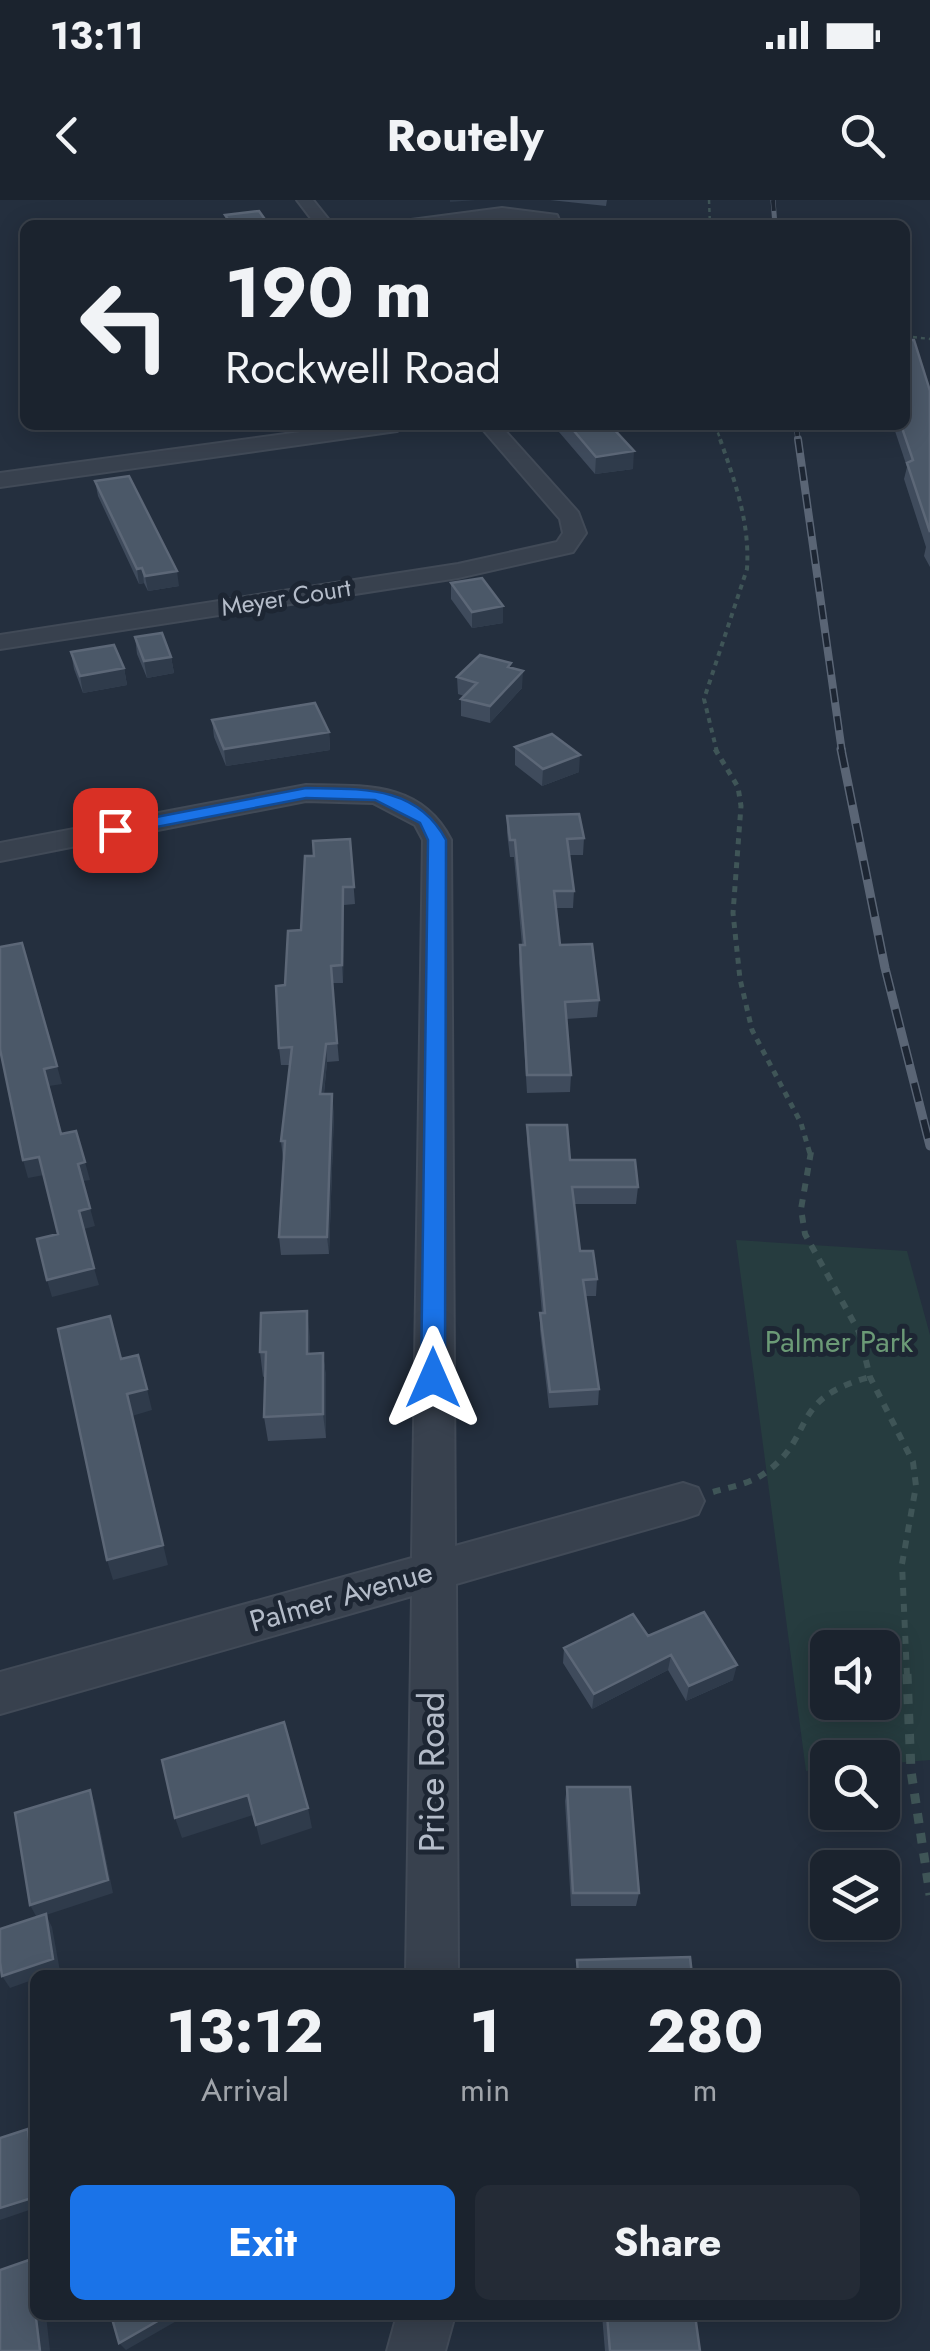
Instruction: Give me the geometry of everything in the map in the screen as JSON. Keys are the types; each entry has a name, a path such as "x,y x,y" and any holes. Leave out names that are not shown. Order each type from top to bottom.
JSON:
{"street":[{"path":"305,200 321,220"},
{"path":"453,220 542,214 552,220"},
{"path":"470,218 479,220"},
{"path":"0,480 361,430"},
{"name":"Meyer Court","path":"0,642 458,570 526,558 570,544 576,529 570,517 493,430"},
{"name":"Price Road","path":"0,852 306,793 378,795 427,820 437,840 432,1970"},
{"name":"Palmer Avenue","path":"1,1689 683,1501"},
{"path":"416,2351 425,2320"}],"path":[{"path":"718,430 748,530 750,550 704,699 712,744 738,788 742,806 733,913 740,979 752,1030 801,1123 810,1150 801,1210 805,1234 859,1332 870,1376 913,1462 916,1486 902,1564 911,1771 930,1895"},
{"path":"683,1501 755,1479 772,1468 814,1401 844,1382 870,1376"}],"green space":[{"name":"Palmer Park","path":"736,1240 907,1251 930,1335 930,1760 900,1763 900,1740 810,1740 810,1771 806,1771"}],"building":[{"path":"259,211 265,220 228,220 225,215"},
{"path":"910,340 914,340 930,391 930,532 907,463 913,460 903,430 910,430"},
{"path":"573,430 615,430 634,451 596,457"},
{"path":"129,476 177,571 145,576 142,568 137,569 95,481"},
{"path":"482,578 503,606 472,612 451,583"},
{"path":"162,633 171,657 144,661 135,637"},
{"path":"114,645 124,668 80,676 71,652"},
{"path":"480,655 511,663 508,667 523,671 490,706 461,699 477,683 457,677"},
{"path":"315,703 329,732 224,749 212,720"},
{"path":"552,734 580,755 543,769 515,747"},
{"path":"579,814 584,838 567,839 574,891 554,891 560,945 592,944 599,1000 565,1002 571,1075 527,1075 520,945 525,945 515,840 510,840 507,816"},
{"path":"350,839 354,887 343,887 342,965 331,966 337,1043 326,1044 320,1094 332,1094 327,1237 279,1237 285,1141 281,1141 292,1047 279,1048 276,986 285,985 288,931 301,930 305,856 314,856 313,841"},
{"path":"22,943 57,1066 44,1069 61,1134 76,1131 85,1162 78,1164 90,1208 79,1211 94,1268 47,1280 37,1239 58,1234 39,1157 23,1160 0,1049 0,947"},
{"path":"527,1125 567,1125 570,1160 635,1160 638,1187 572,1187 580,1251 593,1251 597,1279 583,1280 599,1389 550,1392 540,1313 545,1313"},
{"path":"307,1311 307,1354 323,1353 323,1414 264,1417 266,1352 260,1352 261,1313"},
{"path":"110,1316 121,1359 138,1355 147,1389 127,1394 163,1545 107,1560 58,1329"},
{"path":"704,1612 737,1665 689,1686 671,1655 594,1694 564,1648 633,1614 648,1636"},
{"path":"284,1722 308,1808 256,1825 248,1795 175,1818 162,1760"},
{"path":"567,1787 630,1787 639,1893 573,1893"},
{"path":"90,1790 108,1880 30,1905 15,1813"},
{"path":"46,1914 53,1959 2,1976 0,1929"},
{"path":"690,1957 691,1970 578,1970 577,1960"},
{"path":"28,2129 30,2199 0,2208 0,2138"},
{"path":"29,2260 30,2320 36,2320 40,2351 0,2351 0,2270"},
{"path":"112,2320 159,2320 119,2343"},
{"path":"607,2320 696,2320 700,2351 610,2351"}],"railway":[{"path":"773,200 775,220"},
{"path":"797,430 798,441"},
{"path":"798,439 842,752"},
{"path":"841,749 885,968 930,1146"}],"route":[{"path":"115,830 306,793 378,795 427,820 437,840 433,1378"}]}
